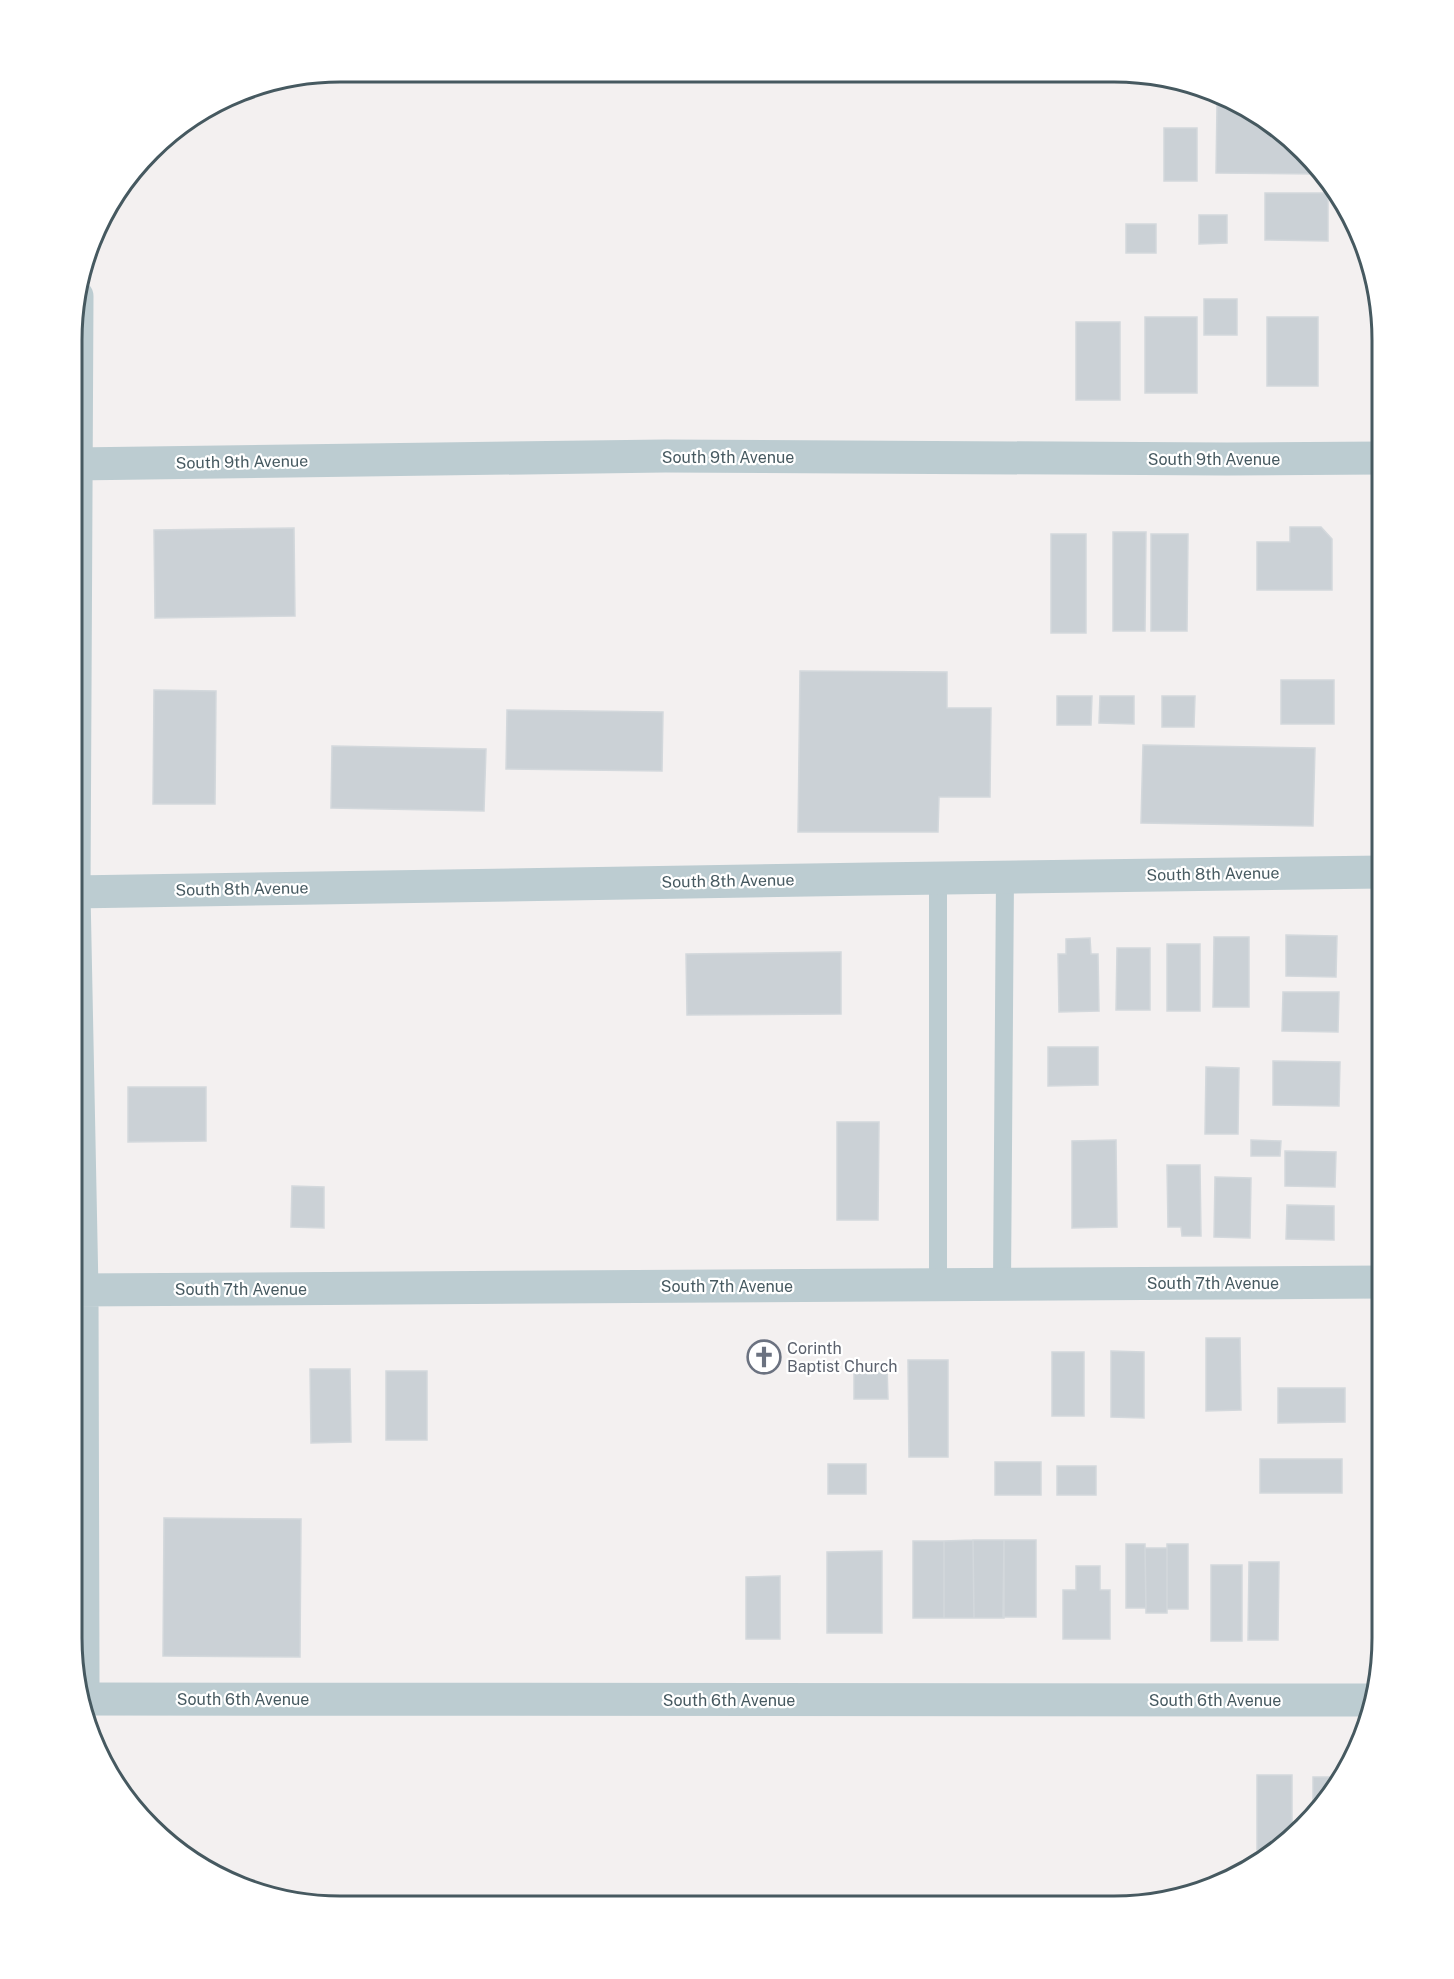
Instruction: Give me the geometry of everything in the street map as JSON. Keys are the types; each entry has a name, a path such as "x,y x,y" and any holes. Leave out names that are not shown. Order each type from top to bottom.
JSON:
{"street":[{"name":"South 9th Avenue","path":"82,464 665,456 1372,458"},
{"name":"South 8th Avenue","path":"82,892 1372,873"},
{"name":"South 7th Avenue","path":"82,1290 1372,1282"},
{"name":"South 6th Avenue","path":"90,1699 1364,1700"}],"lane":[{"path":"1002,1284 1005,877"},
{"path":"938,878 938,1285"}],"building":[{"path":"1217,104 1243,117 1271,136 1311,174 1216,173"},
{"path":"1164,128 1197,128 1197,181 1164,181"},
{"path":"1265,193 1325,193 1328,197 1328,241 1265,240"},
{"path":"1199,215 1227,215 1227,243 1199,244"},
{"path":"1126,224 1156,224 1156,253 1126,253"},
{"path":"1204,299 1237,299 1237,335 1204,335"},
{"path":"1145,317 1197,317 1197,393 1145,393"},
{"path":"1267,317 1318,317 1318,386 1267,386"},
{"path":"1076,322 1120,322 1120,400 1076,400"},
{"path":"1290,527 1321,527 1332,539 1332,590 1257,590 1257,542 1290,542"},
{"path":"294,528 295,616 155,618 154,530"},
{"path":"1113,532 1146,532 1145,631 1113,631"},
{"path":"1051,534 1086,534 1086,633 1051,633"},
{"path":"1151,534 1188,534 1187,631 1151,631"},
{"path":"800,671 947,672 947,708 991,708 990,797 939,797 938,832 798,832"},
{"path":"1281,680 1334,680 1334,724 1281,724"},
{"path":"154,690 216,691 215,804 153,804"},
{"path":"1057,696 1092,696 1091,725 1057,725"},
{"path":"1100,696 1134,696 1134,724 1099,723"},
{"path":"1162,696 1195,696 1194,727 1162,727"},
{"path":"507,710 663,712 662,771 506,769"},
{"path":"1143,745 1315,748 1313,826 1141,823"},
{"path":"332,746 486,749 484,811 331,808"},
{"path":"1286,935 1337,936 1336,977 1286,976"},
{"path":"1214,937 1249,937 1249,1007 1213,1007"},
{"path":"1090,938 1091,954 1098,954 1099,1011 1059,1012 1058,954 1066,954 1066,939"},
{"path":"1167,944 1200,944 1200,1011 1167,1011"},
{"path":"1117,948 1150,948 1150,1010 1116,1010"},
{"path":"841,952 841,1014 687,1015 686,954"},
{"path":"1283,992 1339,992 1338,1032 1282,1031"},
{"path":"1048,1047 1098,1047 1098,1085 1048,1086"},
{"path":"1273,1061 1340,1062 1339,1106 1273,1105"},
{"path":"1206,1067 1239,1068 1238,1134 1205,1134"},
{"path":"128,1087 206,1087 206,1141 128,1142"},
{"path":"837,1122 879,1122 878,1220 837,1220"},
{"path":"1116,1140 1117,1227 1072,1228 1072,1141"},
{"path":"1251,1140 1281,1141 1280,1156 1251,1156"},
{"path":"1285,1151 1336,1152 1335,1187 1285,1186"},
{"path":"1167,1165 1200,1165 1201,1236 1182,1236 1181,1227 1168,1227"},
{"path":"1215,1177 1251,1178 1250,1238 1214,1237"},
{"path":"292,1186 324,1187 324,1228 291,1227"},
{"path":"1287,1205 1334,1206 1334,1240 1286,1239"},
{"path":"1206,1338 1240,1338 1241,1410 1206,1411"},
{"path":"1111,1351 1144,1352 1144,1418 1111,1417"},
{"path":"1052,1352 1084,1352 1084,1416 1052,1416"},
{"path":"908,1360 948,1360 948,1457 909,1457"},
{"path":"854,1364 887,1364 888,1399 854,1399"},
{"path":"310,1369 350,1369 351,1442 311,1443"},
{"path":"386,1371 427,1371 427,1440 386,1440"},
{"path":"1278,1388 1345,1388 1345,1422 1278,1423"},
{"path":"1260,1459 1342,1459 1342,1493 1260,1493"},
{"path":"995,1462 1041,1462 1041,1495 995,1495"},
{"path":"828,1464 866,1464 866,1494 828,1494"},
{"path":"1057,1466 1096,1466 1096,1495 1057,1495"},
{"path":"164,1518 301,1519 300,1657 163,1656"},
{"path":"973,1540 974,1618 944,1618 944,1541"},
{"path":"973,1540 1004,1540 1004,1618 974,1618"},
{"path":"1004,1540 1036,1540 1036,1617 1003,1617"},
{"path":"913,1541 944,1541 944,1618 913,1618"},
{"path":"1126,1544 1145,1544 1146,1608 1126,1608"},
{"path":"1167,1544 1188,1544 1188,1609 1167,1609"},
{"path":"1145,1548 1167,1548 1167,1613 1146,1613"},
{"path":"882,1551 882,1633 827,1633 827,1552"},
{"path":"1249,1562 1279,1562 1278,1640 1248,1640"},
{"path":"1211,1565 1242,1565 1242,1641 1211,1641"},
{"path":"1076,1566 1100,1566 1100,1590 1110,1590 1110,1639 1063,1639 1063,1590 1076,1590"},
{"path":"780,1576 780,1639 746,1639 746,1577"},
{"path":"1257,1775 1292,1775 1292,1825 1261,1850 1257,1850"},
{"path":"1313,1777 1331,1777 1318,1796 1313,1802"}],"place":[{"name":"Corinth Baptist Church","path":"764,1357"}]}
